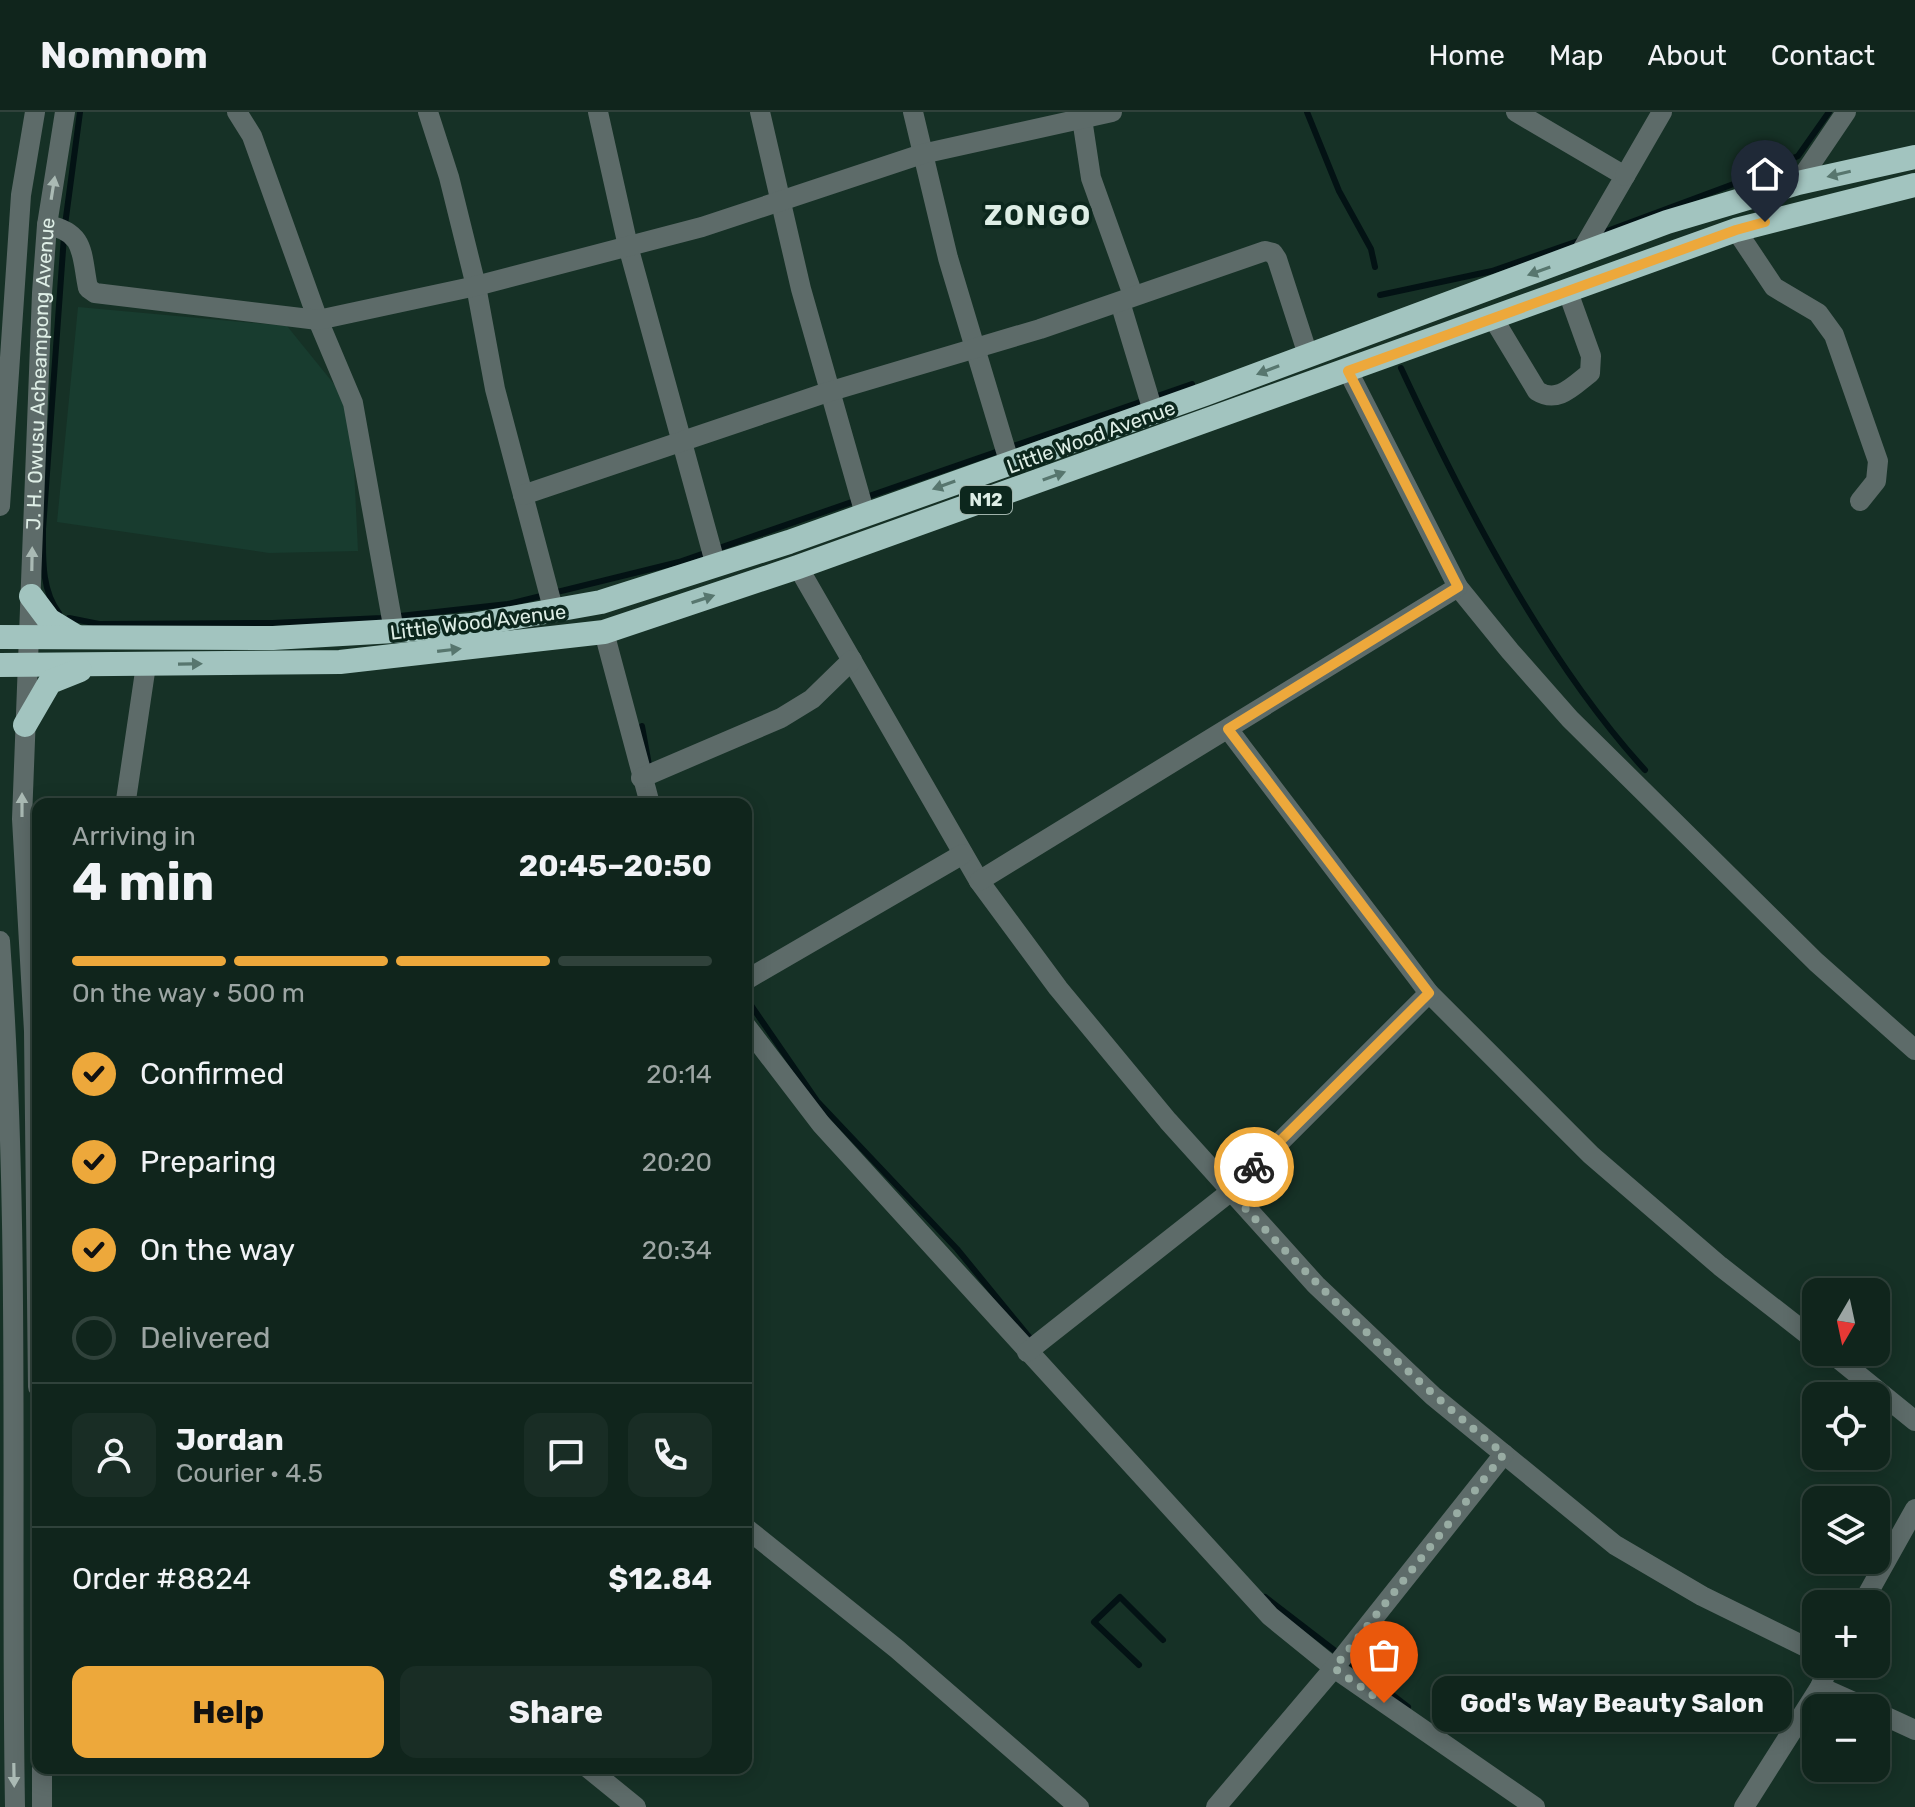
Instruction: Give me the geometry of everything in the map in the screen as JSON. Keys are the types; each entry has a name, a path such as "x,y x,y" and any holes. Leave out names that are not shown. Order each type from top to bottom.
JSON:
{"highway":[{"name":"Little Wood Avenue","path":"30,637 83,640 273,638 394,631 472,625 554,612 627,595 1153,411 1667,222 1798,183 1915,157"},
{"name":"Little Wood Avenue","path":"28,665 340,662 604,632 798,567 1736,230 1915,185"},
{"path":"31,596 49,620 83,640"},
{"name":"N12","path":"0,637 30,637"},
{"name":"N12","path":"0,665 28,665"},
{"path":"25,725 50,682 95,665"}],"street":[{"name":"J. H. Owusu Acheampong Avenue","path":"0,506 7,287 35,112"},
{"name":"J. H. Owusu Acheampong Avenue","path":"32,1004 22,819 25,725 42,293 47,225 65,112"},
{"path":"237,112 252,136 318,320 353,403 394,631"},
{"path":"428,112 476,286 495,389 554,612"},
{"path":"598,112 628,246 716,566"},
{"path":"760,112 828,392 865,514"},
{"path":"913,112 922,154 1009,461"},
{"path":"47,225 65,228 78,239 88,288 95,293 318,320 476,286 628,246 781,202 922,154 1081,116 1112,112"},
{"path":"1516,112 1625,176"},
{"path":"1578,257 1662,112"},
{"path":"1798,183 1846,112"},
{"path":"1081,116 1091,178 1127,298 1153,411"},
{"path":"0,189 21,195"},
{"path":"1736,230 1774,287 1818,313 1834,335 1878,461 1876,481 1860,501"},
{"path":"523,495 828,392 976,348 1265,251 1273,253 1308,355"},
{"path":"7,287 42,293"},
{"path":"1493,318 1537,391 1548,397 1560,396 1590,373 1591,356 1568,292"},
{"path":"1348,371 1458,587 1570,719 1816,962 1915,1050"},
{"path":"798,567 979,881 1058,988 1230,1192 1358,1326 1433,1396 1615,1545 1702,1596 1802,1645"},
{"path":"979,881 1458,587"},
{"path":"604,632 648,798"},
{"path":"641,778 781,718 812,699 852,660"},
{"path":"126,798 146,665"},
{"path":"1228,729 1429,993 1591,1155 1720,1266 1802,1330"},
{"path":"752,977 963,854"},
{"path":"0,941 15,1807"},
{"path":"1027,1352 1230,1192 1429,993"},
{"path":"752,1034 821,1124 1270,1616 1334,1668 1535,1807"},
{"path":"1847,1366 1915,1421"},
{"path":"1216,1807 1334,1668 1504,1454"},
{"path":"1870,1590 1915,1509"},
{"path":"752,1533 897,1649 1079,1807"},
{"path":"1744,1807 1824,1678"},
{"path":"1820,1687 1836,1694"},
{"path":"1890,1718 1915,1730"},
{"path":"42,1774 42,1807"},
{"path":"595,1774 636,1807"}],"shaded area":[{"path":"78,307 287,326 351,405 358,551 269,553 57,522"}],"waterway":[{"path":"65,225 80,112"},
{"path":"1307,112 1339,191 1371,249 1375,267"},
{"path":"1599,234 1747,179 1798,156 1829,112"},
{"path":"59,613 46,584 43,529 64,236"},
{"path":"1380,295 1492,271 1581,240"},
{"path":"1401,368 1479,525 1540,630 1608,726 1645,770"},
{"path":"69,618 99,624 273,623 382,618 508,604 679,562 1192,384"},
{"path":"642,726 649,765"},
{"path":"752,1007 817,1101 957,1249 1034,1343"},
{"path":"1139,1665 1094,1622 1120,1597 1163,1640"},
{"path":"1265,1597 1408,1707"}],"way so far":[{"path":"1254,1167 1230,1192 1335,1304 1433,1396 1504,1454 1334,1668 1384,1703"}],"place":[{"name":"God's Way Beauty Salon","path":"1384,1703"}],"district":[{"name":"ZONGO","path":"1038,215"}],"route":[{"path":"1254,1167 1429,993 1228,729 1458,587 1348,371 1765,222"}]}
